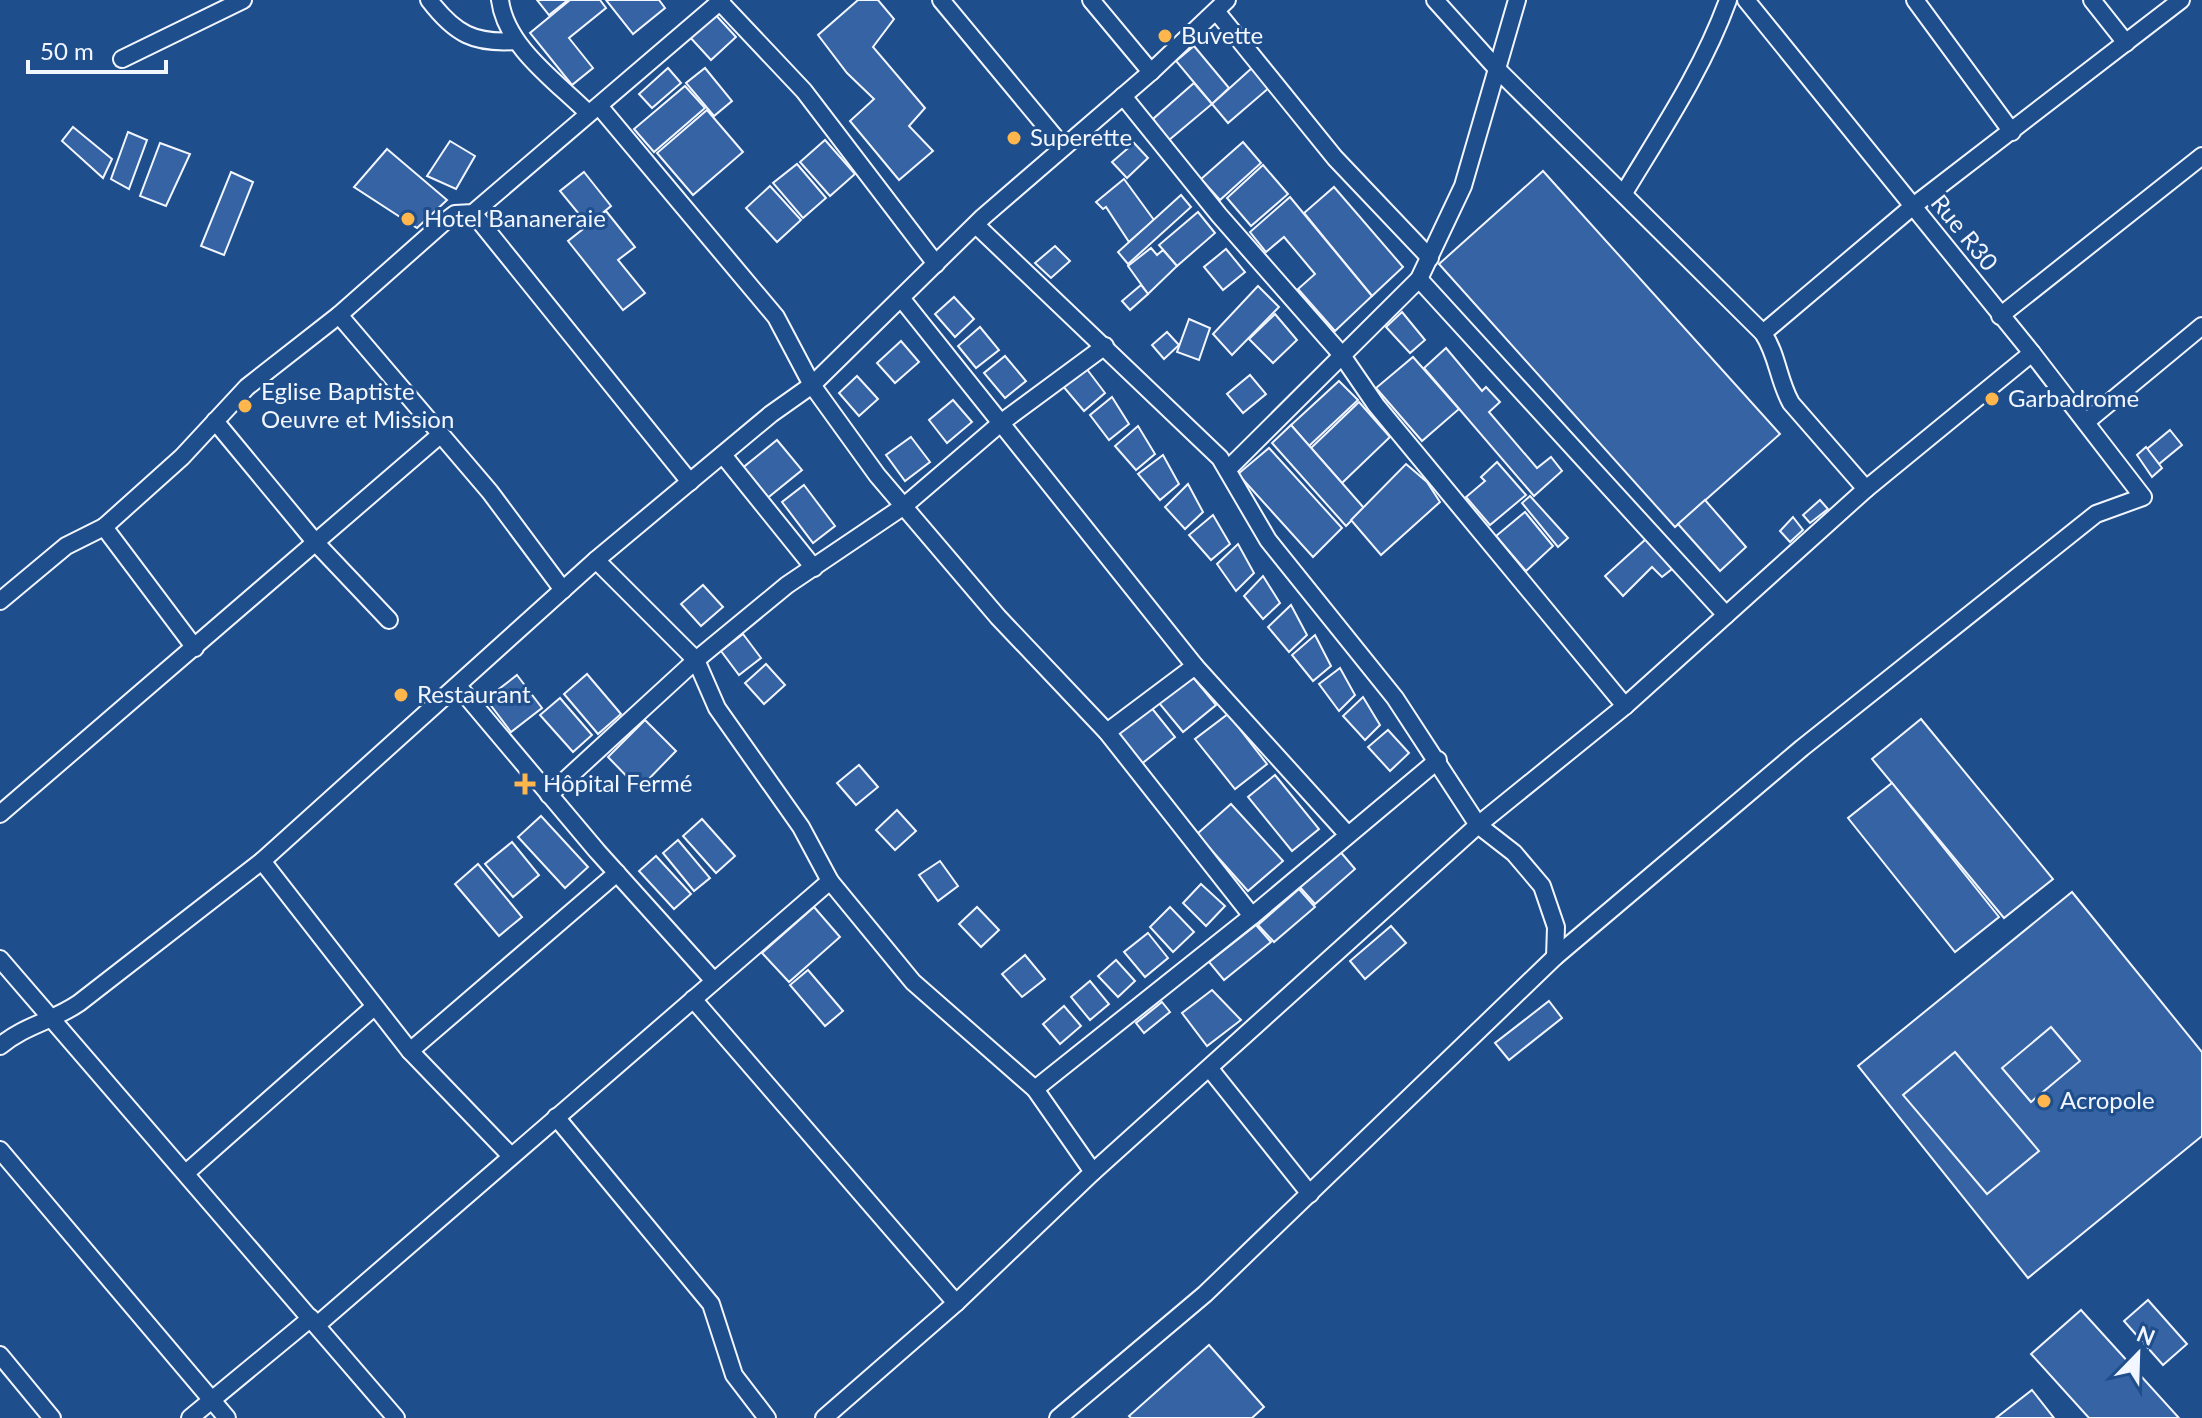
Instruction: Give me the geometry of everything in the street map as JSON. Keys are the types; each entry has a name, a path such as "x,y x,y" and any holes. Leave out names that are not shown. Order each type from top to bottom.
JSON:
{"street":[{"path":"122,59 243,0"},
{"path":"429,0 441,16 478,42 516,41"},
{"path":"500,0 503,18 516,41 594,109 776,317 812,385 877,475 998,617 1107,732 1252,916"},
{"path":"941,0 1063,147"},
{"path":"1091,0 1151,72"},
{"path":"1435,0 1498,70 1763,333 1775,351 1782,387 1791,403 1866,489"},
{"path":"1228,469 1419,279 1463,186 1517,0"},
{"path":"1624,193 1681,102 1718,29 1728,0"},
{"name":"Rue R30","path":"1555,957 1802,748 2096,514 2143,497 2032,353 1746,0"},
{"path":"1915,0 2012,132"},
{"path":"2092,0 2126,43"},
{"path":"1763,333 1912,207 2181,0"},
{"path":"3,592 66,546 104,527 150,488 247,387 339,315 455,214 473,213 721,1 804,91 936,264"},
{"path":"0,1046 23,1028 50,1021 79,1003 262,861 596,560 812,385 976,225 1222,6 1335,158 1430,258"},
{"path":"1123,96 1219,215 1341,354 1376,405 1625,706"},
{"path":"2000,316 2202,156"},
{"path":"473,213 690,482"},
{"path":"976,225 1105,346 1228,469 1268,540 1335,620 1438,760 1478,825 1514,853 1542,886 1556,927 1555,957 1205,1294 1058,1418"},
{"path":"1419,279 1726,615"},
{"path":"901,298 1195,666 1348,835"},
{"path":"339,315 521,530 563,590"},
{"path":"2086,422 2202,326"},
{"path":"549,795 696,660 787,585 904,506 1002,422 1105,346"},
{"path":"824,1418 956,1303 1093,1172 1478,825 1625,706 1866,489 2032,353"},
{"path":"215,421 316,543 389,620"},
{"path":"0,814 440,435"},
{"path":"723,455 814,568"},
{"path":"104,527 195,648"},
{"path":"596,560 696,660 717,708 801,827 830,881 913,982 1035,1089 1093,1172"},
{"path":"1107,732 1195,666"},
{"path":"458,686 549,795 714,981"},
{"path":"1035,1089 1252,916 1438,760"},
{"path":"262,861 410,1051 511,1156"},
{"path":"410,1051 617,873"},
{"path":"190,1418 314,1321 511,1156 830,881"},
{"path":"0,959 50,1021 186,1173 396,1418"},
{"path":"693,999 956,1303"},
{"path":"186,1173 374,1007"},
{"path":"1210,1069 1310,1194"},
{"path":"556,1117 711,1304 720,1323 734,1375 767,1418"},
{"path":"0,1150 227,1418"},
{"path":"0,1355 52,1418"}],"building":[{"path":"537,0 568,0 549,15"},
{"path":"570,0 600,0 606,8 569,38 593,68 572,85 530,33"},
{"path":"606,0 659,0 665,8 633,34"},
{"path":"858,0 878,0 894,19 873,47 925,108 909,126 933,151 899,180 850,121 874,99 847,73 818,35"},
{"path":"713,12 736,37 711,60 688,35"},
{"path":"1194,46 1229,88 1212,104 1176,61"},
{"path":"1253,67 1270,87 1228,123 1212,104"},
{"path":"668,68 681,83 652,108 639,94"},
{"path":"705,68 732,101 714,116 686,83"},
{"path":"1194,83 1212,104 1169,140 1153,119"},
{"path":"685,86 705,108 654,152 634,129"},
{"path":"707,110 743,152 693,195 657,153"},
{"path":"73,127 112,159 103,178 62,141"},
{"path":"128,132 147,140 129,189 111,179"},
{"path":"825,140 855,174 830,196 800,162"},
{"path":"450,141 475,156 456,189 427,176"},
{"path":"1243,142 1261,163 1220,200 1201,179"},
{"path":"160,143 190,154 166,206 140,196"},
{"path":"1134,143 1148,158 1127,178 1112,162"},
{"path":"387,149 447,200 417,228 354,187"},
{"path":"797,164 826,198 803,218 773,183"},
{"path":"1263,165 1288,194 1251,226 1227,198"},
{"path":"1543,171 1780,434 1675,527 1439,264"},
{"path":"231,172 253,182 224,255 201,246"},
{"path":"584,172 611,206 588,225 560,191"},
{"path":"1124,179 1154,220 1129,242 1106,207 1103,209 1096,202"},
{"path":"770,186 801,220 777,242 746,208"},
{"path":"1334,187 1403,267 1372,296 1304,213"},
{"path":"1181,195 1191,207 1128,264 1118,252"},
{"path":"1290,197 1372,296 1335,331 1298,289 1315,274 1284,237 1266,252 1250,232"},
{"path":"606,211 635,247 618,260 645,293 623,310 568,241"},
{"path":"1198,212 1215,233 1177,266 1159,245"},
{"path":"1055,246 1070,261 1051,278 1035,263"},
{"path":"1151,248 1157,255 1163,250 1177,266 1148,294 1128,266"},
{"path":"1226,249 1245,272 1223,290 1204,267"},
{"path":"1141,285 1148,294 1130,310 1122,301"},
{"path":"1258,286 1279,307 1232,355 1213,334"},
{"path":"954,297 974,319 955,337 935,314"},
{"path":"1402,312 1425,340 1410,353 1386,327"},
{"path":"1275,314 1297,340 1273,363 1249,339"},
{"path":"1189,319 1210,328 1199,360 1177,352"},
{"path":"980,327 999,350 976,368 958,346"},
{"path":"1167,332 1179,345 1164,359 1152,345"},
{"path":"901,341 919,362 895,383 877,363"},
{"path":"1446,348 1482,391 1486,387 1500,402 1489,412 1537,468 1551,457 1562,471 1534,496 1424,368"},
{"path":"1005,356 1026,381 1005,398 984,373"},
{"path":"1413,357 1459,409 1422,441 1376,388"},
{"path":"1086,368 1105,393 1084,411 1062,385"},
{"path":"1250,375 1266,394 1243,413 1227,394"},
{"path":"857,376 878,399 859,416 839,393"},
{"path":"1339,381 1358,400 1309,446 1291,425"},
{"path":"1112,397 1129,424 1109,440 1090,415"},
{"path":"953,400 972,422 947,443 929,420"},
{"path":"1359,402 1390,437 1342,483 1311,448"},
{"path":"1291,425 1364,508 1346,526 1272,443"},
{"path":"1138,426 1155,454 1136,470 1115,446"},
{"path":"2170,430 2182,445 2159,464 2147,449"},
{"path":"911,437 930,462 905,481 886,455"},
{"path":"777,440 802,470 765,500 740,470"},
{"path":"2146,447 2162,468 2152,477 2137,455"},
{"path":"1269,448 1342,528 1313,557 1238,474"},
{"path":"1163,455 1179,484 1160,500 1138,474"},
{"path":"1497,462 1526,495 1490,525 1466,497 1485,481 1481,477"},
{"path":"1406,464 1427,482 1440,502 1381,555 1351,520"},
{"path":"1188,484 1203,512 1185,529 1165,507"},
{"path":"804,485 835,526 813,543 782,502"},
{"path":"1530,496 1568,538 1558,547 1522,503"},
{"path":"1705,500 1746,547 1720,571 1678,524"},
{"path":"1820,500 1828,509 1810,523 1803,515"},
{"path":"1525,512 1553,546 1526,571 1496,536"},
{"path":"1213,515 1230,544 1211,560 1189,535"},
{"path":"1793,517 1803,530 1790,542 1780,531"},
{"path":"1646,539 1672,569 1662,577 1652,567 1623,596 1605,576"},
{"path":"1238,544 1254,573 1236,591 1217,564"},
{"path":"1263,576 1280,603 1263,619 1244,596"},
{"path":"703,585 723,607 701,626 681,604"},
{"path":"1291,605 1307,635 1289,652 1268,627"},
{"path":"743,634 761,658 739,675 721,651"},
{"path":"1315,635 1331,666 1313,681 1292,655"},
{"path":"766,664 785,685 764,704 745,683"},
{"path":"1340,668 1355,695 1339,711 1319,684"},
{"path":"587,674 621,714 598,734 564,694"},
{"path":"517,675 542,708 511,732 486,699"},
{"path":"1192,676 1216,705 1183,732 1159,703"},
{"path":"1363,697 1380,725 1365,740 1343,716"},
{"path":"560,698 592,735 573,752 540,715"},
{"path":"1150,706 1175,737 1139,766 1114,736"},
{"path":"1228,714 1267,764 1235,789 1195,739"},
{"path":"1921,719 2053,879 2004,918 1872,759"},
{"path":"645,720 676,751 639,789 608,757"},
{"path":"1388,730 1409,753 1390,771 1368,747"},
{"path":"859,765 878,787 856,805 837,783"},
{"path":"1275,775 1319,829 1292,851 1248,797"},
{"path":"1892,783 1999,917 1955,952 1848,818"},
{"path":"1231,804 1283,861 1248,891 1197,834"},
{"path":"897,810 916,831 895,850 876,830"},
{"path":"541,816 588,867 565,888 518,837"},
{"path":"702,819 735,856 716,873 683,836"},
{"path":"678,840 710,878 694,891 663,853"},
{"path":"512,842 539,875 513,897 485,864"},
{"path":"1338,849 1355,869 1315,904 1298,885"},
{"path":"656,856 691,894 674,909 639,871"},
{"path":"940,861 958,886 938,901 919,875"},
{"path":"478,864 522,917 499,936 455,884"},
{"path":"1201,884 1225,906 1206,926 1183,903"},
{"path":"1299,889 1315,907 1274,942 1258,925"},
{"name":"Acropole","path":"2072,892 2202,1052 2202,1136 2028,1278 1858,1066"},
{"path":"814,907 840,937 789,982 762,953"},
{"path":"977,907 999,930 981,947 959,924"},
{"path":"1170,907 1194,932 1173,952 1150,927"},
{"path":"1256,925 1271,942 1224,980 1209,962"},
{"path":"1391,926 1406,943 1365,979 1350,961"},
{"path":"1148,933 1168,958 1145,977 1124,952"},
{"path":"1025,955 1045,979 1022,997 1002,974"},
{"path":"1116,960 1135,981 1118,997 1098,976"},
{"path":"808,970 843,1011 825,1026 790,985"},
{"path":"1090,981 1109,1004 1090,1020 1071,997"},
{"path":"1212,990 1241,1020 1207,1046 1182,1013"},
{"path":"1549,1001 1562,1018 1509,1060 1495,1043"},
{"path":"1162,1002 1170,1012 1144,1033 1136,1023"},
{"path":"1064,1006 1081,1026 1060,1044 1043,1024"},
{"path":"2051,1027 2080,1061 2031,1102 2002,1068"},
{"path":"1955,1052 2039,1151 1987,1194 1903,1095"},
{"path":"2148,1300 2187,1344 2163,1365 2124,1321"},
{"path":"2081,1310 2179,1418 2089,1418 2031,1354"},
{"path":"1209,1345 1264,1407 1252,1418 1129,1416"},
{"path":"2032,1390 2054,1418 1996,1418"}],"place":[{"name":"Buvette","path":"1165,36"},
{"name":"Superette","path":"1014,138"},
{"name":"Hotel Bananeraie","path":"408,219"},
{"name":"Garbadrome","path":"1992,399"},
{"name":"Eglise Baptiste Oeuvre et Mission","path":"245,406"},
{"name":"Restaurant","path":"401,695"},
{"name":"Hôpital Fermé","path":"525,784"},
{"name":"Acropole","path":"2044,1101"}]}
